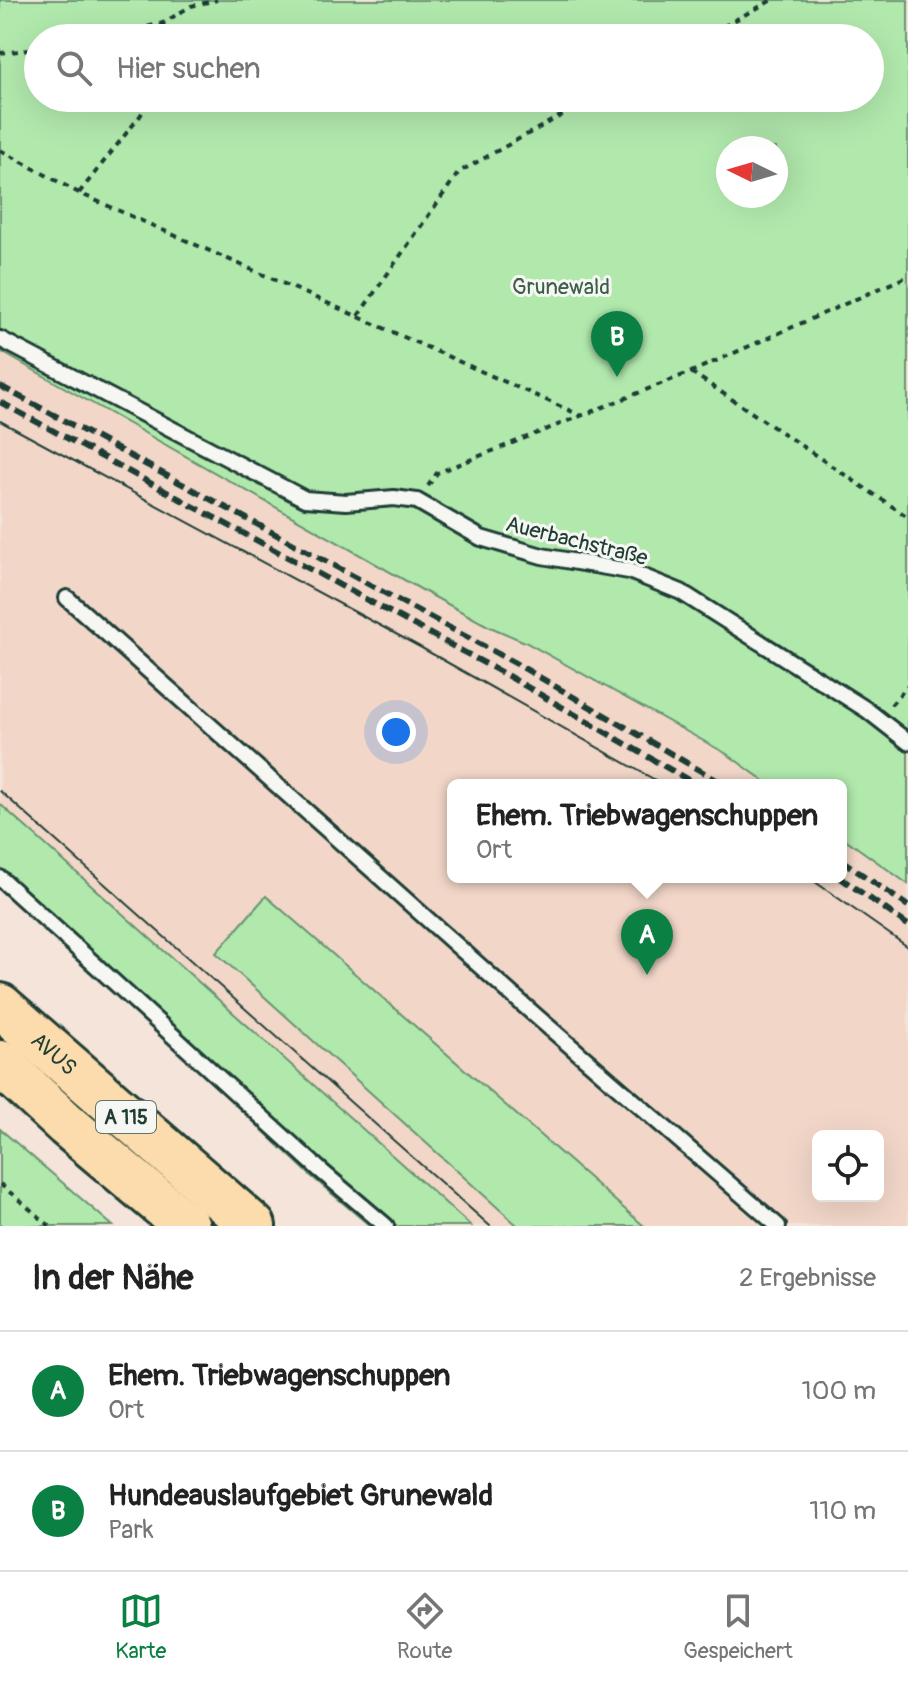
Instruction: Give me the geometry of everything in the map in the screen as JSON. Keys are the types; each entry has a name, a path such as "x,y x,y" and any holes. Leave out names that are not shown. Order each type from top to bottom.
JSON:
{"highway":[{"name":"AVUS","path":"0,1006 253,1226"},
{"name":"AVUS","path":"0,1063 67,1125 187,1226"}],"lane":[{"name":"Auerbachstraße","path":"0,339 305,499 346,502 394,498 417,501 481,538 542,556 629,571 681,592 878,719 908,742"},
{"path":"67,598 524,1005 778,1226"},
{"path":"0,878 320,1170 386,1226"}],"path":[{"path":"159,24 190,3 217,0"},
{"path":"728,24 772,0"},
{"path":"0,53 24,50"},
{"path":"79,193 142,112"},
{"path":"358,316 459,172 568,112"},
{"path":"0,150 79,193 582,416"},
{"path":"417,501 437,473 691,372 908,276"},
{"path":"691,372 908,517"},
{"path":"878,719 908,685"},
{"path":"0,1184 50,1226"}],"shaded area":[{"path":"0,351 429,594 525,642 727,754 762,779 447,779 447,883 847,883 847,840 908,884 908,1226 471,1226 0,804"}],"green space":[{"name":"Grunewald","path":"0,0 908,0 908,884 847,840 847,779 762,779 727,754 525,642 488,626 0,351"},
{"path":"0,804 471,1226 370,1226 311,1176 0,882"},
{"path":"266,896 644,1226 518,1226 216,953"},
{"path":"0,1129 113,1226 0,1226"}],"tram line":[{"path":"0,421 420,647 653,779"},
{"path":"0,791 490,1226"},
{"path":"817,883 908,947"}],"railway":[{"path":"0,386 515,663 715,779"},
{"path":"0,402 510,677 687,779"},
{"path":"847,864 908,906"},
{"path":"847,883 908,925"}],"place":[{"name":"Hundeauslaufgebiet Grunewald","path":"617,377"},
{"name":"Ehem. Triebwagenschuppen","path":"647,975"}]}
